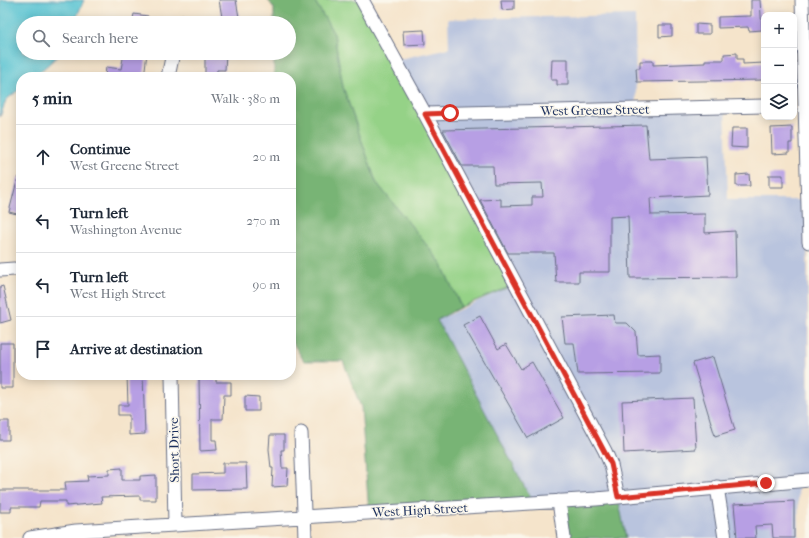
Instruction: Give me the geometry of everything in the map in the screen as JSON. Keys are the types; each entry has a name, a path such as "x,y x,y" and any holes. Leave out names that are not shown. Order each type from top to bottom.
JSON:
{"street":[{"path":"362,0 425,114 611,464 618,497"},
{"path":"802,0 802,105 809,242"},
{"path":"169,72 172,60"},
{"name":"West Greene Street","path":"425,114 761,106"},
{"path":"0,270 14,269"},
{"name":"Short Drive","path":"172,380 175,525"},
{"path":"301,434 305,538"},
{"name":"West High Street","path":"30,538 76,532 175,525 559,502 809,480"},
{"path":"717,487 725,538"},
{"path":"559,502 564,538"}],"shaded area":[{"path":"635,15 636,109 725,107 728,200 807,200 809,480 798,481 799,538 626,538 618,497 533,503 437,320 515,284 395,60 449,48 448,19"}],"green space":[{"path":"268,0 314,0 334,34 343,87 376,182 441,263 461,307 437,320 533,503 369,513 361,407 343,361 304,361 296,348 296,72 274,72 274,60 296,60 296,16 274,16 274,8"},
{"path":"314,0 362,0 516,284 461,307 441,263 376,182 343,87 334,34"},
{"path":"618,497 626,538 564,538 559,501"}],"water":[{"path":"0,0 84,0 77,16 16,16 16,60 53,60 40,72 16,72 16,92 6,100 0,117"}],"building":[{"path":"219,0 236,0 239,16 222,16"},
{"path":"501,0 514,0 514,9 502,10"},
{"path":"751,0 760,0 761,30 749,31 748,27 718,28 718,17 751,16"},
{"path":"134,14 148,16 134,16"},
{"path":"696,24 710,25 710,34 696,34"},
{"path":"659,25 672,25 672,36 659,37"},
{"path":"424,30 425,44 404,45 403,31"},
{"path":"737,53 737,59 743,59 743,64 761,63 761,80 637,82 636,68 640,68 640,61 653,61 653,65 705,63 705,60 724,60 724,54"},
{"path":"552,59 568,59 568,85 557,85 557,80 551,80"},
{"path":"123,60 146,60 145,72 106,72 106,67 121,69"},
{"path":"205,60 226,60 225,70 205,72"},
{"path":"646,125 649,159 706,157 708,195 650,198 651,215 705,214 705,233 735,231 736,277 630,278 628,216 610,217 610,272 579,272 579,282 556,282 554,253 508,253 480,200 501,199 501,206 532,205 532,197 543,197 542,183 494,184 493,166 462,166 443,130"},
{"path":"792,127 792,143 789,143 789,153 772,154 771,128"},
{"path":"732,128 747,128 747,148 731,147"},
{"path":"749,174 750,186 736,186 736,175"},
{"path":"769,175 783,175 783,187 769,187"},
{"path":"16,185 16,214 9,212"},
{"path":"3,286 11,320 0,323 0,287"},
{"path":"614,315 615,323 627,323 636,332 638,355 660,354 660,373 578,374 574,343 565,343 562,317"},
{"path":"480,316 498,349 506,344 521,369 532,362 564,418 528,438 463,325"},
{"path":"0,343 13,343 13,388 0,388"},
{"path":"713,357 735,430 715,436 693,363"},
{"path":"127,380 143,380 145,434 129,435 129,415 118,415 118,405 128,405"},
{"path":"199,380 231,382 231,395 224,395 223,419 212,419 212,440 216,440 217,450 200,451"},
{"path":"245,396 259,397 259,411 245,411"},
{"path":"693,398 696,449 624,453 622,401"},
{"path":"0,421 9,421 9,440 0,440"},
{"path":"270,435 284,435 284,450 281,450 282,468 288,468 287,486 272,487 273,468 271,468 269,449"},
{"path":"223,463 246,463 247,489 193,490 193,474 223,473"},
{"path":"122,468 122,480 140,480 140,476 156,475 156,500 140,500 140,496 101,497 102,503 66,506 66,501 40,501 39,507 11,507 11,512 0,512 0,490 66,490 65,482 88,481 87,476 109,475 109,469"},
{"path":"794,501 794,538 773,538 772,525 755,526 756,538 737,538 734,504"}],"route":[{"path":"450,113 425,114 611,464 618,497 766,483"}]}
